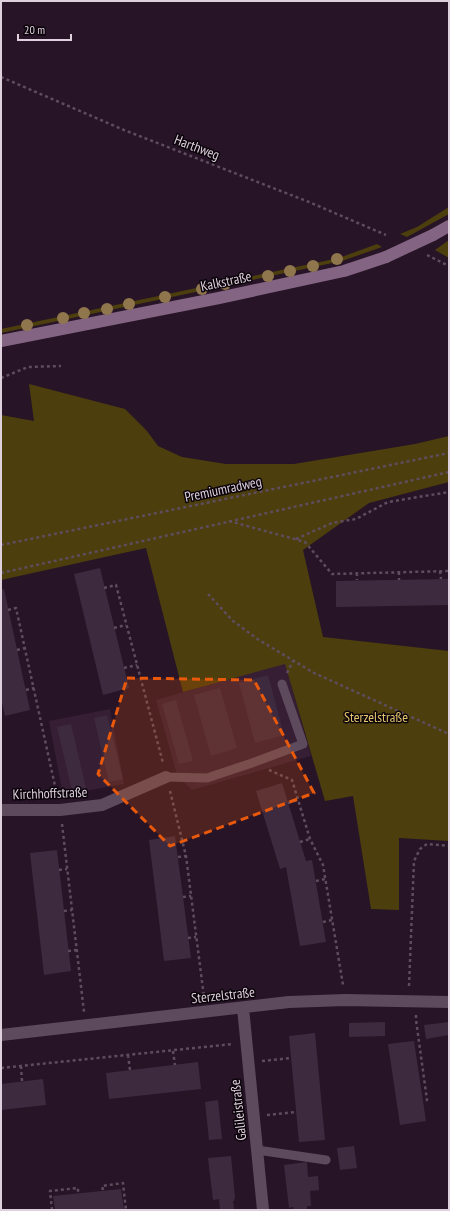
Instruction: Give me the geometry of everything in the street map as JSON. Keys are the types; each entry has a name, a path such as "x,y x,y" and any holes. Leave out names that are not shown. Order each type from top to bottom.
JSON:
{"main road":[{"name":"Kalkstraße","path":"1,341 219,298 344,270 386,257 434,235 449,226"}],"street":[{"name":"Kirchhoffstraße","path":"1,810 60,810 102,805 166,777"},
{"name":"Sterzelstraße","path":"1,1035 289,1002 346,1000 449,1002"},
{"name":"Galileistraße","path":"243,1008 263,1210"}],"lane":[{"path":"166,777 207,778 303,744 282,684"},
{"path":"257,1150 326,1160"}],"path":[{"name":"Harthweg","path":"1,77 124,130 309,202 386,235"},
{"path":"424,254 449,266"},
{"path":"1,378 28,367 61,366"},
{"name":"Premiumradweg","path":"1,545 449,453"},
{"path":"1,573 449,472"},
{"path":"295,540 332,523 356,519 388,502 449,492"},
{"path":"227,521 305,542 332,574 449,571"},
{"path":"440,571 441,579"},
{"path":"399,572 399,580"},
{"path":"357,573 357,580"},
{"path":"104,588 116,585 186,856 206,1011"},
{"path":"208,594 233,621 259,640 307,669 449,734"},
{"path":"8,610 16,608 60,810 85,1026"},
{"path":"114,628 126,625"},
{"path":"17,650 25,648"},
{"path":"124,668 137,665"},
{"path":"26,690 34,688"},
{"path":"252,763 292,780 310,839 323,865 346,1000"},
{"path":"288,803 298,800"},
{"path":"300,842 310,839"},
{"path":"423,1100 428,1100 413,1001 414,861 420,849 427,844 449,846"},
{"path":"178,857 186,856"},
{"path":"59,870 67,869"},
{"path":"316,881 325,879"},
{"path":"183,897 191,896"},
{"path":"64,911 72,910"},
{"path":"322,922 332,920"},
{"path":"188,938 196,937"},
{"path":"68,951 77,950"},
{"path":"1,1068 246,1043"},
{"path":"173,1051 175,1065"},
{"path":"128,1055 130,1070"},
{"path":"248,1062 291,1058"},
{"path":"417,1061 422,1060"},
{"path":"21,1066 22,1081"},
{"path":"254,1116 296,1112"},
{"path":"103,1190 102,1186 123,1183 126,1210"},
{"path":"52,1210 50,1191 78,1188 78,1193"}],"highlighted area":[{"path":"127,678 254,680 314,793 170,846 98,774"}],"shaded area":[{"path":"285,663 311,756 192,790 177,775 156,700"},
{"path":"110,709 124,784 63,795 49,721"}],"green space":[{"path":"449,207 449,214 407,237 400,234 417,227"},
{"path":"449,240 449,258 435,250"},
{"path":"377,244 382,247 342,261 1,333 1,329 339,258"},
{"path":"29,384 125,409 147,431 158,446 182,457 226,464 294,464 415,444 449,436 449,482 369,503 303,550 323,637 449,651 449,841 399,838 399,910 371,909 353,796 325,801 285,664 183,692 146,548 1,580 1,415 34,421"}],"building":[{"path":"100,568 129,688 103,695 74,574"},
{"path":"449,579 449,605 336,607 336,581"},
{"path":"4,589 30,710 5,716 1,698 1,590"},
{"path":"268,675 284,735 255,743 239,683"},
{"path":"220,688 237,748 211,756 194,695"},
{"path":"176,700 193,761 179,764 162,704"},
{"path":"107,715 123,779 109,782 94,718"},
{"path":"71,724 86,788 72,791 57,727"},
{"path":"282,783 306,861 312,860 326,942 300,946 286,867 280,869 256,791"},
{"path":"175,836 191,958 164,961 149,840"},
{"path":"57,850 71,971 44,975 30,853"},
{"path":"385,1022 385,1036 349,1037 349,1023"},
{"path":"449,1022 449,1035 426,1039 424,1025"},
{"path":"315,1033 325,1140 299,1142 289,1036"},
{"path":"414,1041 426,1121 400,1125 388,1044"},
{"path":"198,1062 201,1089 109,1099 106,1073"},
{"path":"43,1079 46,1105 1,1110 1,1084"},
{"path":"218,1100 222,1139 209,1140 205,1102"},
{"path":"354,1146 357,1168 340,1170 337,1148"},
{"path":"231,1156 235,1197 233,1201 234,1209 220,1210 219,1199 213,1200 208,1158"},
{"path":"307,1162 308,1177 318,1176 319,1190 310,1191 311,1206 307,1206 307,1210 294,1210 293,1207 289,1208 284,1165"},
{"path":"121,1189 124,1210 55,1210 53,1196"}]}
